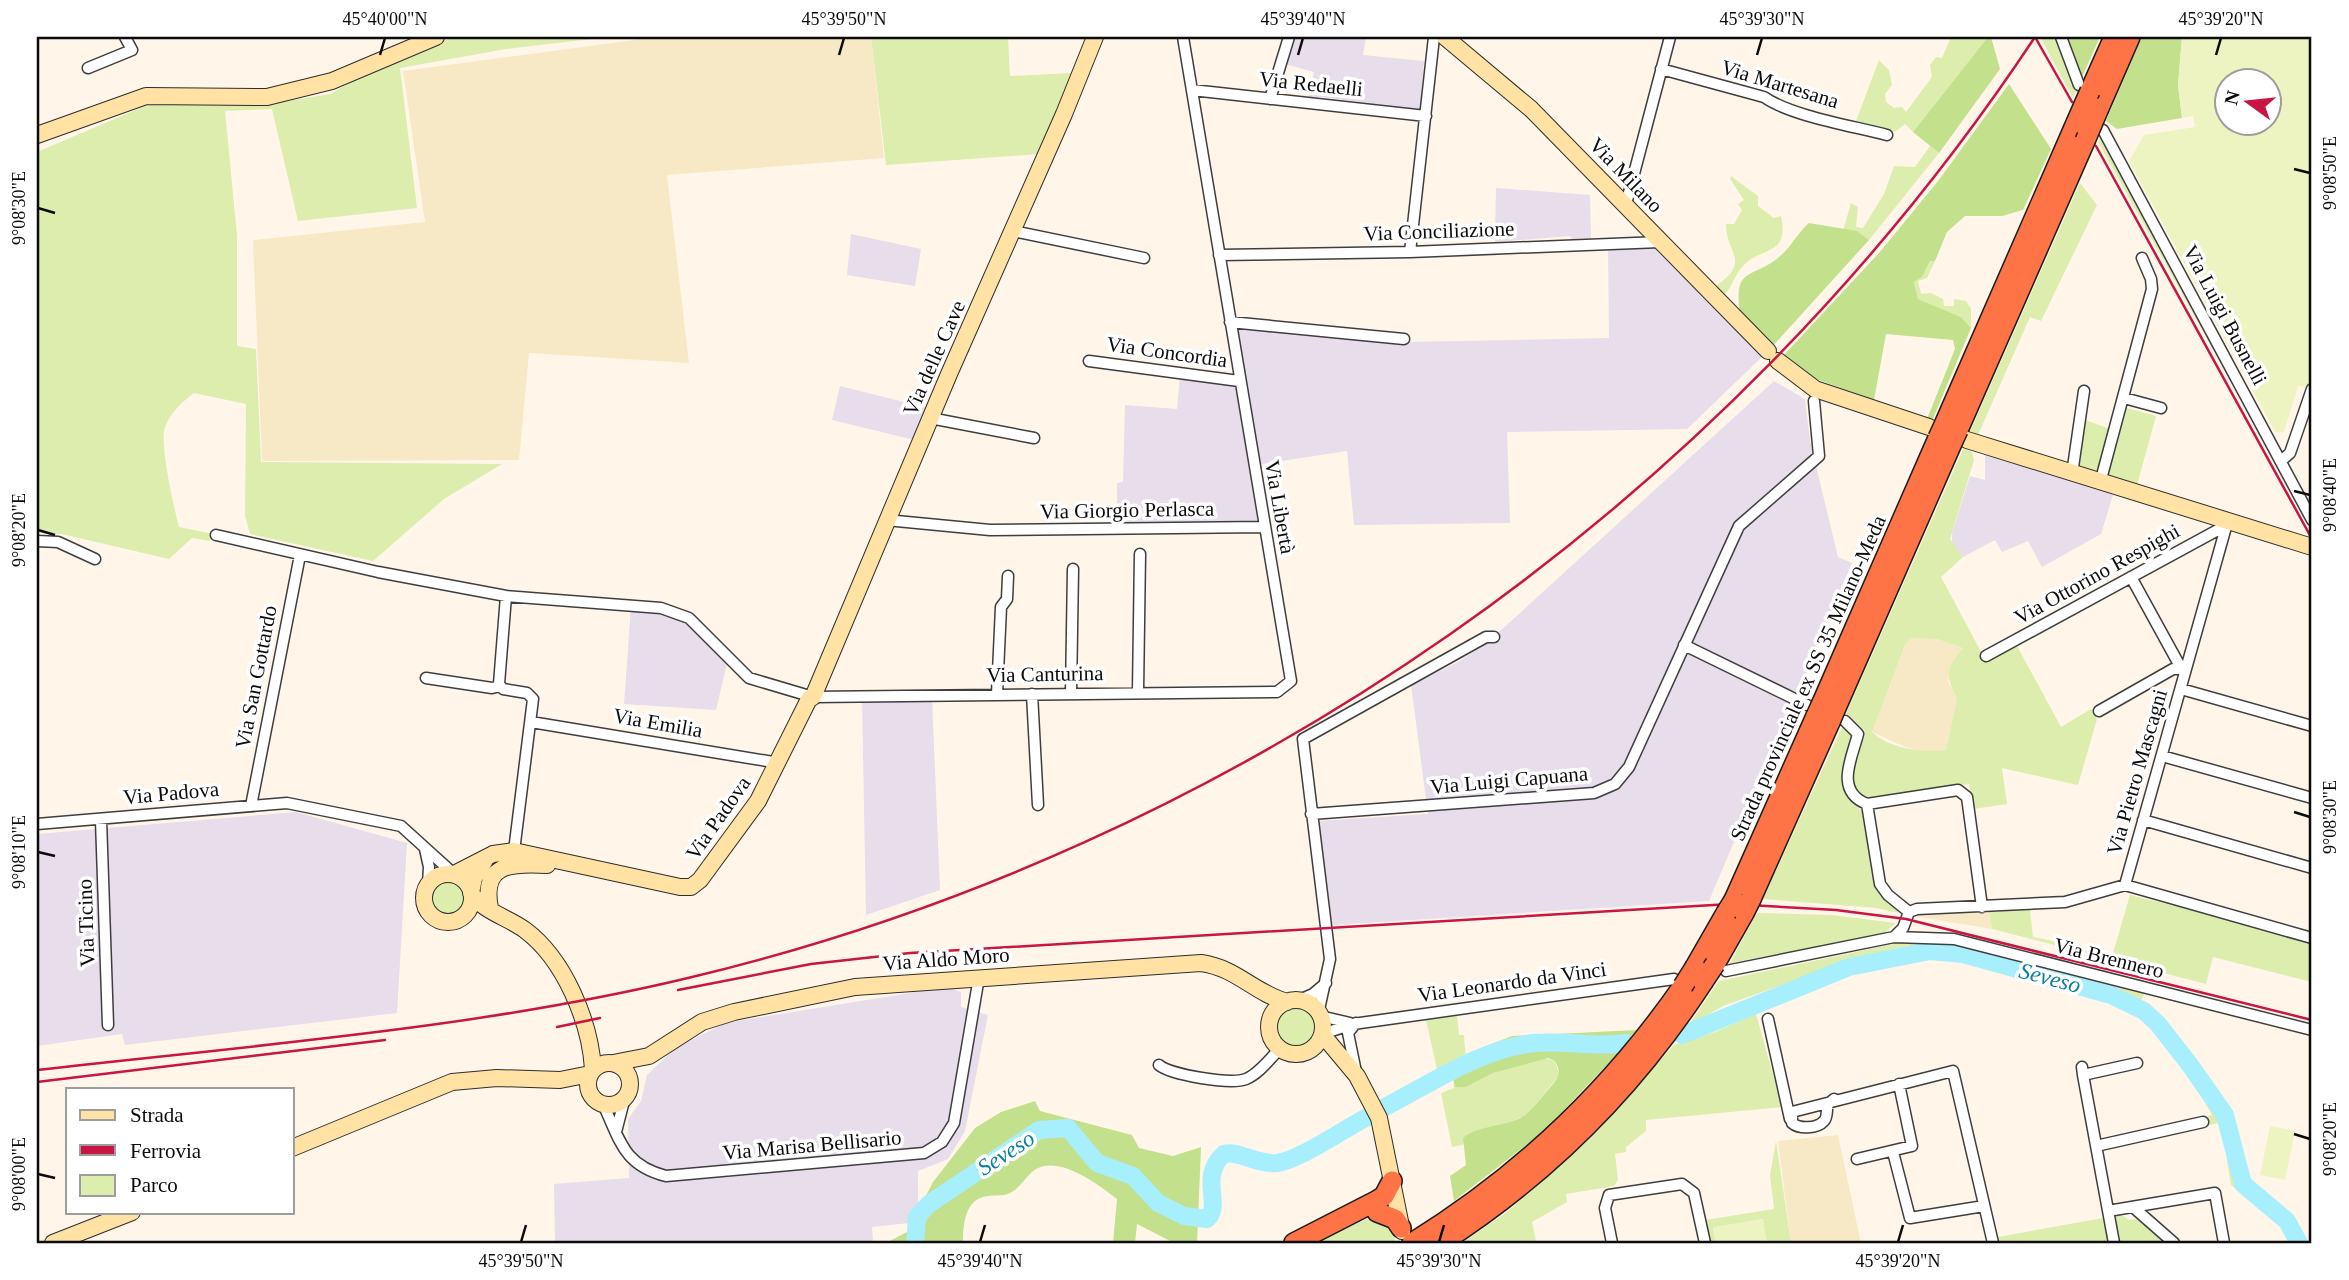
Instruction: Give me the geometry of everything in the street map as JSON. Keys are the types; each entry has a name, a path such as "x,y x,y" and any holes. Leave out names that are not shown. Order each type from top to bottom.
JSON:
{"highway":[{"name":"Strada provinciale ex SS 35 Milano-Meda","path":"1441,1243 1507,1198 1556,1156 1610,1104 1672,1027 1739,906 1826,713 2080,132 2089,95 2114,37"},
{"name":"Strada provinciale ex SS 35 Milano-Meda","path":"2089,95 2130,37"},
{"name":"Strada provinciale ex SS 35 Milano-Meda","path":"1396,1216 1463,1210 1523,1165 1586,1107 1635,1052 1652,1029 1678,982 1720,967 1739,906"},
{"path":"1294,1243 1351,1217 1396,1216"}],"street":[{"path":"88,68 132,50 125,37"},
{"path":"37,135 146,96 267,97 332,80 436,37"},
{"name":"Via delle Cave","path":"813,697 886,520 1050,148 1095,37"},
{"name":"Via Libertà","path":"1183,37 1291,681 1277,692"},
{"path":"1270,99 1289,37"},
{"path":"1410,252 1426,116 1445,37"},
{"name":"Via Milano","path":"1445,37 1531,109 1814,395 2312,547"},
{"path":"1626,204 1670,37"},
{"path":"2061,37 2089,95"},
{"name":"Via Martesana","path":"1661,69 1764,97 1814,117 1887,135"},
{"name":"Via Redaelli","path":"1192,90 1426,116"},
{"name":"Via Luigi Busnelli","path":"2103,130 2312,520"},
{"path":"1013,231 1144,258"},
{"name":"Via Conciliazione","path":"1219,255 1410,252 1660,242"},
{"path":"2101,483 2152,289 2151,279 2142,258"},
{"path":"1230,322 1405,339"},
{"name":"Via Concordia","path":"1089,361 1239,382"},
{"path":"2282,460 2290,453 2312,389"},
{"path":"2072,474 2084,391"},
{"name":"Via Luigi Capuana","path":"1311,814 1605,790 1615,784 1629,766 1739,526 1819,456 1814,395"},
{"path":"2124,398 2161,408"},
{"path":"930,418 1034,438"},
{"name":"Via Giorgio Perlasca","path":"886,520 989,530 1264,527"},
{"name":"Via Ottorino Respighi","path":"1986,656 2227,522"},
{"name":"Via Pietro Mascagni","path":"2125,885 2227,522"},
{"name":"Via Canturina","path":"216,535 300,555 506,596 661,608 680,612 749,678 813,697 1138,691 1277,692"},
{"path":"37,541 58,542 95,559"},
{"path":"1138,691 1140,554"},
{"name":"Via San Gottardo","path":"251,806 300,555"},
{"path":"1071,693 1073,569"},
{"path":"997,694 1001,607 1007,599 1008,576"},
{"name":"Via Pietro Mascagni","path":"2131,577 2184,668"},
{"path":"500,686 506,596"},
{"path":"1396,1216 1376,1111 1357,1076 1322,1034 1319,1015 1330,959 1303,739 1400,682 1486,637 1494,637"},
{"path":"1684,645 1826,713 1858,734 1847,764 1848,783 1851,793 1867,804 1958,790 1965,793 1982,907"},
{"name":"Via Pietro Mascagni","path":"2099,711 2184,668"},
{"path":"426,678 493,688 500,686 530,695 533,701 531,722 514,852"},
{"path":"2180,689 2312,726"},
{"path":"1032,694 1038,805"},
{"name":"Via Padova","path":"37,824 287,803 394,823 407,829 454,874 497,853 514,852 678,887 693,886 756,805 809,699 813,697"},
{"name":"Via Emilia","path":"531,722 779,763"},
{"path":"2162,756 2312,798"},
{"path":"1867,804 1880,884 1888,895 1909,912"},
{"name":"Via Ticino","path":"101,820 108,1025"},
{"path":"2143,820 2312,869"},
{"path":"424,846 428,860 428,884 424,898 429,913 442,921 450,922 482,913 506,919"},
{"path":"464,916 472,901 474,878 487,858"},
{"path":"490,908 490,882 495,873 506,866 585,866"},
{"path":"428,884 439,875 454,874 466,881 477,901 522,928 551,954 590,1039 612,1063 625,1070 627,1093 616,1132"},
{"path":"1720,967 1894,937 1903,928 1909,912 1917,909 2066,902 2125,885 2312,937"},
{"name":"Via Brennero","path":"1894,937 1964,940 2312,1030"},
{"name":"Via Aldo Moro","path":"612,1063 649,1056 702,1022 734,1012 855,987 1201,963 1231,970 1253,986 1292,1001"},
{"name":"Via Marisa Bellisario","path":"603,1104 620,1146 638,1166 666,1176 924,1153 942,1142 954,1123 979,977"},
{"name":"Via Leonardo da Vinci","path":"1354,1023 1678,982"},
{"path":"1270,1020 1273,1013 1292,1001 1313,994 1325,983"},
{"path":"1253,986 1265,1005 1270,1020 1270,1036 1280,1049 1294,1054 1309,1050 1345,1060"},
{"path":"1292,1001 1310,1005 1319,1015 1354,1023"},
{"path":"1768,1019 1790,1119 1797,1127 1822,1123 1826,1119 1828,1104 1834,1099"},
{"path":"1309,1050 1322,1034 1354,1023"},
{"path":"1354,1023 1348,1033 1357,1076"},
{"path":"590,1039 590,1094"},
{"path":"1159,1065 1172,1072 1232,1082 1247,1079 1280,1049"},
{"name":"Via Aldo Moro","path":"627,1093 649,1056"},
{"path":"294,1147 452,1082 497,1078 560,1080 612,1063"},
{"path":"2114,1243 2083,1071 2137,1063"},
{"path":"1790,1119 1795,1109 1953,1071 1993,1243"},
{"path":"560,1080 590,1094 603,1104 615,1104 627,1093"},
{"path":"1857,1159 1909,1148 1912,1143 1899,1084"},
{"path":"2096,1146 2203,1122"},
{"path":"1893,1152 1910,1218 1984,1206"},
{"path":"1612,1243 1605,1203 1609,1195 1615,1191 1675,1184 1691,1189 1705,1243"},
{"path":"2108,1211 2215,1193 2224,1243"},
{"path":"2133,1207 2174,1243"},
{"path":"53,1243 127,1214"}],"shaded area":[{"path":"656,37 871,37 884,158 667,175 689,363 529,353 519,460 262,461 253,240 425,222 403,71"},
{"path":"1293,37 1366,37 1363,55 1424,61 1420,110 1320,97 1308,98 1314,72 1285,64"},
{"path":"1496,188 1590,195 1591,238 1572,239 1570,236 1495,242"},
{"path":"851,234 921,249 915,286 847,275"},
{"path":"1658,246 1765,354 1687,429 1507,432 1510,523 1354,525 1347,451 1256,465 1231,323 1407,342 1609,338 1608,248"},
{"path":"1180,376 1237,383 1262,526 1117,527 1117,483 1123,482 1125,405 1177,409"},
{"path":"1774,381 1805,399 1810,441 1838,557 1852,563 1709,901 1332,925 1318,821 1428,814 1411,685 1458,662 1487,643"},
{"path":"840,386 936,410 923,442 832,420"},
{"path":"1985,454 2113,495 2101,534 2042,567 2028,541 2002,552 1995,540 1963,557 1952,544 1952,533 1970,476 1985,480"},
{"path":"631,607 679,613 728,659 716,710 624,704"},
{"path":"1910,638 1937,639 1964,648 1950,669 1948,682 1957,698 1946,750 1927,753 1905,747 1872,732"},
{"path":"862,697 932,697 940,890 866,915"},
{"path":"296,812 407,843 397,1013 125,1045 122,1034 37,1046 37,834"},
{"path":"1989,912 1992,929 1914,916 1915,914"},
{"path":"947,987 961,992 961,1007 988,1015 965,1131 948,1159 918,1171 918,1203 909,1223 872,1227 873,1243 555,1243 554,1184 629,1178 628,1119 641,1101 647,1075 674,1049 725,1023"},
{"path":"1838,1135 1861,1243 1791,1243 1778,1141"}],"green space":[{"path":"455,37 609,37 506,49 400,68 417,208 298,221 272,109 225,111 237,235 237,346 256,349 261,462 502,464 444,499 373,561 250,534 245,516 246,404 194,393 177,408 167,422 164,446 179,527 213,534 210,541 192,538 169,559 62,534 37,532 37,152 152,103 275,103 330,94 396,58"},
{"path":"871,37 1008,37 1010,76 1072,73 1039,154 886,165"},
{"path":"1951,37 1988,37 1913,132 1905,124 1895,132 1856,121 1879,60 1889,70 1892,85 1885,94 1886,102 1894,108 1902,107 1906,112 1932,77 1930,65 1936,57 1942,58"},
{"path":"1988,37 1991,37 2000,69 1939,153 1913,132"},
{"path":"2040,37 2057,37 2077,90 2073,98"},
{"path":"2067,37 2100,37 2082,77"},
{"path":"2142,37 2182,37 2178,85 2182,118 2117,129 2106,121"},
{"path":"2182,37 2312,37 2312,371 2307,387 2298,386 2284,432 2275,432 2129,161 2144,135 2195,127 2193,116 2182,118 2178,85"},
{"path":"2009,84 2051,149 2023,210 2002,216 1965,216 1947,232 1935,261 1930,261 1922,277 1914,282 1918,299 1961,317 1971,328 1932,421 1927,419 1955,349 1953,340 1886,334 1874,400 1805,375 1782,357 1879,253 1938,181"},
{"path":"2101,135 2287,483 2098,142"},
{"path":"1930,146 1939,153 1869,240 1857,231 1843,231 1851,203 1858,207 1856,227 1863,228 1884,194 1894,166 1915,167"},
{"path":"1731,176 1758,196 1758,206 1774,218 1781,216 1783,229 1777,245 1749,260 1724,295 1716,286 1733,270 1735,263 1726,224 1734,224 1742,210 1738,204 1744,200 1730,179"},
{"path":"2080,183 2097,205 2041,321 2030,317 1978,435 1969,434"},
{"path":"1809,223 1857,231 1869,240 1770,349 1740,314 1739,288 1747,276 1783,253"},
{"path":"1930,261 1935,261 1927,278 1918,281 1921,294 1931,293 1943,299 1944,306 1954,306 1954,299 1966,301 1971,309 1971,328 1961,317 1918,299 1914,282 1922,277"},
{"path":"2127,408 2156,416 2137,485 2108,477"},
{"path":"2085,420 2110,429 2098,473 2078,466"},
{"path":"1964,447 1972,452 1974,460 1950,539 1963,557 1941,577 1986,661 2017,646 2061,727 2091,709 2097,719 2078,785 2002,768 2007,804 1973,809 1969,784 1864,798 1856,791 1852,775 1865,731 1846,714","holes":["1910,638 1937,639 1963,648 1949,672 1950,683 1957,698 1946,750 1917,750 1897,746 1879,738 1872,732 1905,645"]},
{"path":"1843,725 1853,734 1851,798 1862,812 1874,885 1899,913 1876,908 1763,899"},
{"path":"447,879 460,884 465,897 460,910 447,915 434,910 429,897 434,884"},
{"path":"2130,895 2170,905 2176,903 2312,941 2312,982 2213,957 2206,984 1992,929 1989,912 2030,910 2033,937 2093,953 2113,953"},
{"path":"1757,913 1832,915 1896,923 1883,934 1730,963"},
{"path":"1908,941 1920,942 1922,947 1845,964 1790,982 1723,1006 1688,1026 1719,981"},
{"path":"1965,946 2145,993 2140,1002 2116,992"},
{"path":"1295,1006 1310,1012 1316,1027 1310,1042 1295,1048 1280,1042 1274,1027 1280,1012"},
{"path":"1756,1014 1782,1107 1646,1120 1646,1131 1626,1147 1626,1152 1615,1154 1618,1180 1614,1186 1566,1194 1567,1202 1532,1222 1536,1241 1462,1243 1507,1212 1592,1137 1674,1045 1715,1032"},
{"path":"1457,1016 1459,1035 1464,1035 1466,1060 1438,1074 1426,1020"},
{"path":"1637,1030 1631,1036 1616,1039 1514,1042 1466,1060 1466,1054 1512,1036"},
{"path":"1539,1048 1620,1051 1542,1133 1454,1201 1450,1176 1466,1165 1463,1138 1475,1131 1516,1120 1526,1114 1554,1083 1558,1070 1555,1061 1548,1058 1493,1073 1466,1087 1455,1087 1453,1078 1478,1063 1493,1058"},
{"path":"1544,1058 1555,1061 1559,1075 1530,1112 1512,1122 1473,1132 1462,1145 1452,1147 1441,1093 1454,1088 1453,1085 1466,1087 1493,1073"},
{"path":"2191,1078 2205,1092 2215,1108 2222,1129 2218,1123 2207,1126 2205,1117 2212,1115"},
{"path":"1035,1101 1040,1111 1132,1135 1139,1148 1173,1156 1201,1147 1197,1243 1174,1243 1137,1224 1135,1243 1113,1243 1117,1199 1080,1174 1058,1166 1048,1166 1034,1170 1010,1193 983,1197 972,1204 966,1216 963,1243 886,1243 907,1232 933,1182 975,1128 1001,1112"},
{"path":"2270,1126 2295,1131 2285,1180 2260,1175"},
{"path":"2222,1130 2232,1173 2238,1187 2248,1199 2231,1185"},
{"path":"1776,1141 1791,1243 1767,1243 1762,1219 1713,1228 1716,1243 1709,1243 1705,1220 1774,1209 1770,1175"},
{"path":"2122,1215 2129,1220 2138,1219 2167,1243 2120,1243 2115,1216"},
{"path":"2103,1218 2109,1243 2000,1243 1998,1237"},
{"path":"1367,1219 1385,1223 1393,1234 1393,1242 1310,1243"},
{"path":"1763,1219 1767,1243 1716,1243 1713,1227"}],"waterway":[{"name":"Seveso","path":"1682,1035 1849,967 1930,951 1963,954 2111,995 2144,1011 2158,1024 2190,1065 2225,1115 2243,1184 2287,1221 2299,1243"},
{"name":"Seveso","path":"1385,1107 1457,1068 1514,1046 1546,1042 1603,1045 1626,1043"},
{"name":"Seveso","path":"915,1243 917,1217 929,1204 1039,1130 1068,1128 1097,1163 1133,1176 1158,1203 1184,1216 1207,1219 1213,1206 1213,1172 1216,1163 1224,1154 1236,1154 1270,1163 1287,1161 1371,1115"}],"railway":[{"path":"2035,37 2072,102"},
{"path":"37,1070 446,1023 608,996 688,978 890,919 1085,842 1272,747 1450,634 1617,506 1771,363 1911,206 2035,37"},
{"path":"2096,146 2312,539"},
{"path":"678,990 811,964 910,953 1730,904 1836,910 1906,919 2312,1020"},
{"path":"557,1027 600,1018"},
{"path":"37,1082 385,1040"}]}
